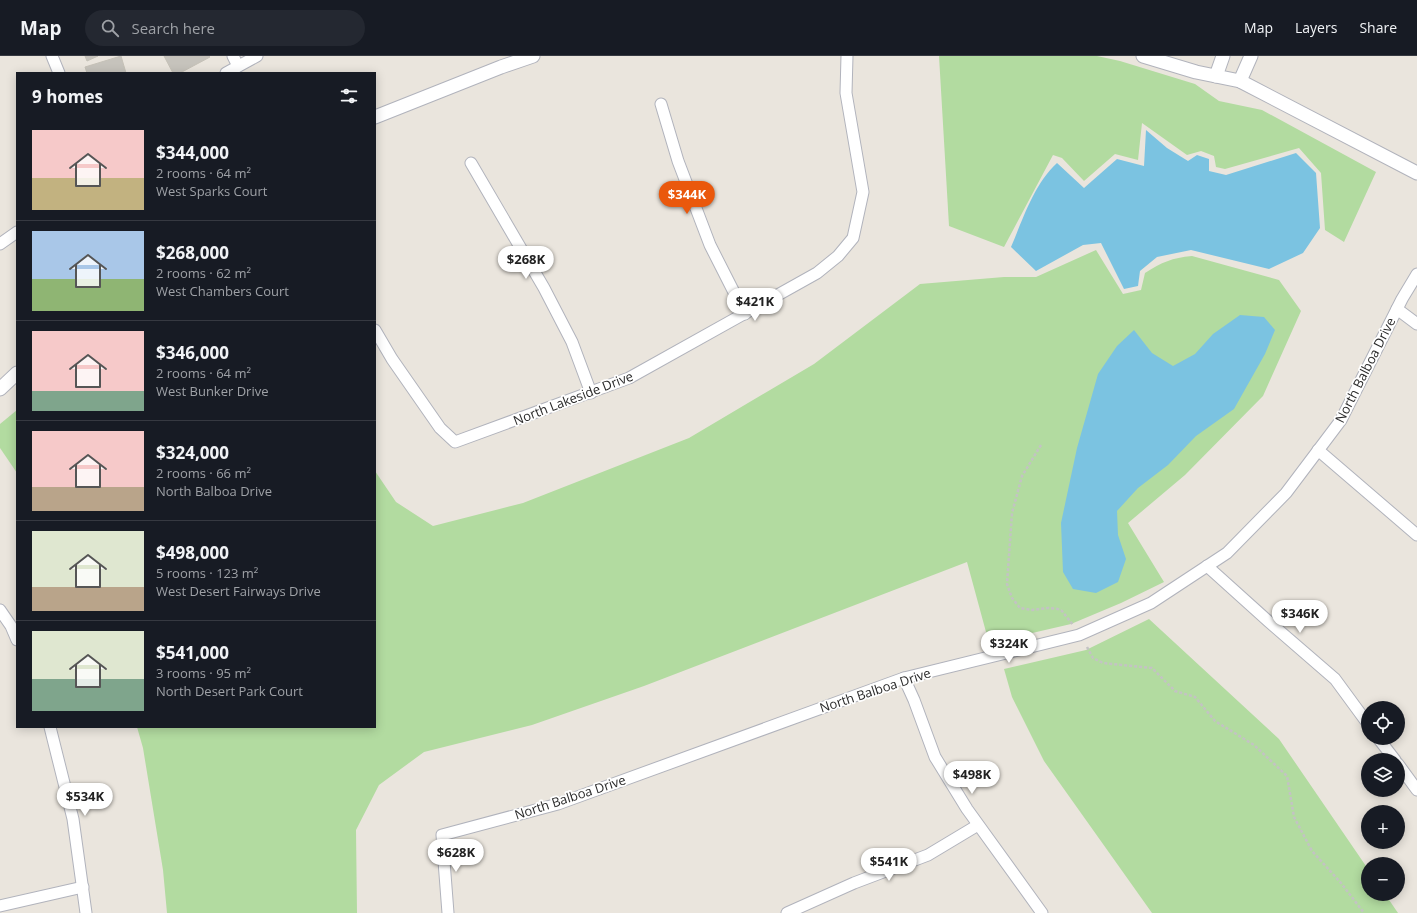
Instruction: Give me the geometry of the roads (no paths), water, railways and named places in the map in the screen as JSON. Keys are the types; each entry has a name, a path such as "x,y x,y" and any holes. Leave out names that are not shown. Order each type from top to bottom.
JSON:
{"street":[{"path":"52,56 60,72"},
{"path":"233,56 238,66"},
{"path":"228,72 257,56"},
{"path":"376,117 501,67 533,56"},
{"name":"North Lakeside Drive","path":"376,332 392,359 440,428 455,442 629,378 816,273 838,256 853,238 863,192 846,93 847,56"},
{"path":"1143,56 1196,72 1240,81 1417,173"},
{"path":"1216,76 1223,56"},
{"path":"1240,81 1251,56"},
{"path":"661,104 678,161 710,245 745,314"},
{"path":"471,163 544,288 572,342 591,393"},
{"path":"0,244 16,233"},
{"name":"North Balboa Drive","path":"448,913 442,835 558,804 904,678 1079,634 1151,603 1227,553 1286,493 1340,420 1397,309 1417,274"},
{"path":"1397,309 1417,324"},
{"path":"0,389 16,374"},
{"path":"1318,450 1417,534"},
{"path":"1207,566 1335,679 1361,714"},
{"path":"0,610 11,626 16,638"},
{"path":"904,678 914,700 935,757 967,808 1042,913"},
{"path":"50,728 73,819 86,913"},
{"path":"1383,745 1390,753"},
{"path":"1405,774 1417,790"},
{"path":"787,913 854,884 928,855 978,824"},
{"path":"0,906 83,887"}],"water":[{"path":"1146,130 1167,148 1188,161 1197,155 1209,159 1209,171 1226,175 1296,153 1316,173 1320,228 1303,253 1269,269 1191,250 1157,257 1140,271 1138,286 1124,289 1101,243 1083,245 1036,271 1011,247 1030,202 1049,171 1057,163 1084,188 1117,159 1144,166"},
{"path":"1240,315 1264,317 1275,330 1265,354 1234,409 1196,436 1168,465 1138,488 1117,511 1118,535 1126,559 1118,582 1096,593 1073,589 1063,572 1061,523 1077,448 1098,374 1117,346 1134,330 1152,353 1173,366 1195,354 1213,334"}]}
